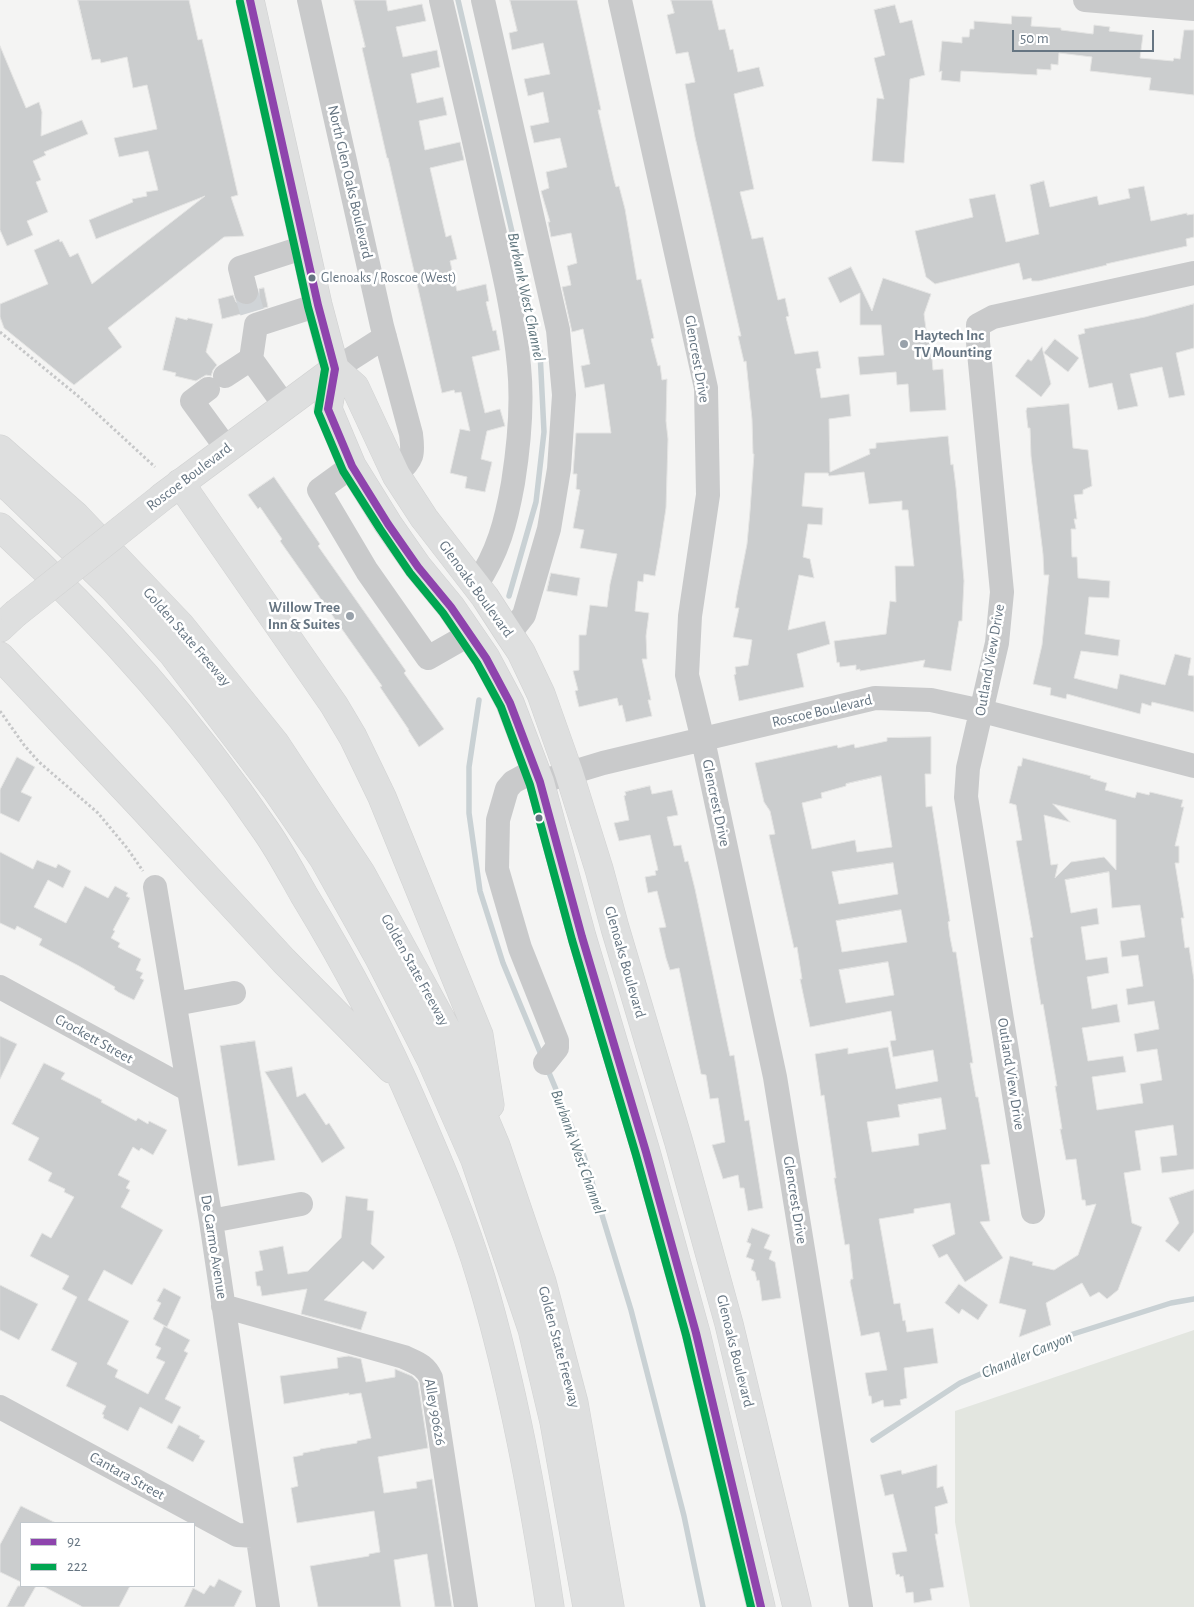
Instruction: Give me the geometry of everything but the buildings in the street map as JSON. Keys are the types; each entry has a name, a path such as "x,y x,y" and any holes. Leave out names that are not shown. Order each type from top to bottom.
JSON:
{"main road":[{"name":"Glenoaks Boulevard","path":"250,0 318,306 335,369 328,409 352,466 388,524 418,567 451,607 486,658 510,703 538,776 582,937 646,1152 696,1333 761,1607"},
{"name":"Glenoaks Boulevard","path":"335,369 355,387 396,475 424,518 476,585 521,652 541,694 569,773 599,869 730,1324 797,1607"},
{"name":"Roscoe Boulevard","path":"8,621 170,491 335,369"},
{"name":"Golden State Freeway","path":"0,449 76,516 181,626 275,742 361,873 448,1032 496,1146 542,1282 574,1403 610,1607"},
{"path":"0,480 113,588 172,653 298,820 323,858 379,958 431,1060 475,1160 532,1329 554,1422 587,1607"},
{"path":"170,491 334,705 353,736 382,797 432,915 479,1035 496,1146"},
{"path":"0,498 108,602 196,706 286,828 338,911 382,991 417,1063 458,1157 496,1257 528,1372 557,1508 573,1607"},
{"path":"0,527 86,610 150,682 207,751 266,832 340,954 374,1017 447,1180 481,1276 510,1386 522,1442 550,1607"},
{"path":"0,656 284,961 404,1082"}],"street":[{"name":"North Glen Oaks Boulevard","path":"309,0 385,337 411,434 413,448 411,459 396,475"},
{"path":"441,0 472,127 505,278 520,367 520,441 510,503 497,549 489,566 476,585"},
{"path":"483,0 558,330 564,395 559,469 549,530 524,614 509,634"},
{"name":"Glencrest Drive","path":"620,0 706,388 708,495 690,616 687,675 703,740 775,1077 861,1607"},
{"path":"1085,0 1194,9"},
{"path":"285,406 251,359 251,310 240,268 306,247"},
{"name":"Outland View Drive","path":"1033,1212 966,797 968,768 997,643 1002,592 978,342 978,325 993,317 1194,273"},
{"path":"251,310 318,306"},
{"name":"Roscoe Boulevard","path":"335,369 385,337"},
{"path":"227,449 192,402 251,359"},
{"path":"352,466 319,490 373,579 428,658 470,634"},
{"name":"Roscoe Boulevard","path":"545,1063 557,1048 557,1041 520,948 497,869 498,820 507,789 513,782 538,776 569,773 603,763 875,698 931,700 982,711 1194,766"},
{"name":"De Garmo Avenue","path":"155,887 210,1221 268,1607"},
{"name":"Crockett Street","path":"0,988 189,1090"},
{"path":"175,1004 234,993"},
{"path":"210,1221 301,1204"},
{"name":"Alley 90626","path":"223,1306 404,1357 418,1363 427,1370 431,1378 466,1607"},
{"name":"Cantara Street","path":"0,1407 237,1535 257,1536"}],"path":[{"path":"0,332 78,396 156,467"},
{"path":"0,711 39,762 98,813 127,848 155,887"}],"shaded area":[{"path":"1194,1330 1194,1607 970,1607 955,1522 955,1411"}],"waterway":[{"name":"Burbank West Channel","path":"458,0 540,352 544,432 536,502 509,596"},
{"name":"Burbank West Channel","path":"479,700 469,767 469,813 480,891 503,963 542,1057"},
{"name":"Burbank West Channel","path":"547,1068 584,1156 631,1310 684,1516 703,1607"},
{"name":"Chandler Canyon","path":"873,1440 960,1383 1070,1335 1171,1303 1194,1299"}],"tunnel":[{"path":"246,292 252,312"}],"transit line":[{"name":"92","path":"250,0 318,305 335,369 328,409 352,466 388,524 418,567 451,607 486,658 510,703 540,782 582,937 646,1152 696,1333 761,1607"},
{"name":"222","path":"240,2 308,307 325,369 318,412 343,471 410,573 443,613 477,663 501,707 530,785 572,940 636,1155 686,1335 751,1607"}],"place":[{"name":"Glenoaks / Roscoe (West)","path":"312,278"},
{"name":"Haytech Inc TV Mounting","path":"904,344"},
{"name":"Willow Tree Inn & Suites","path":"350,616"}]}
